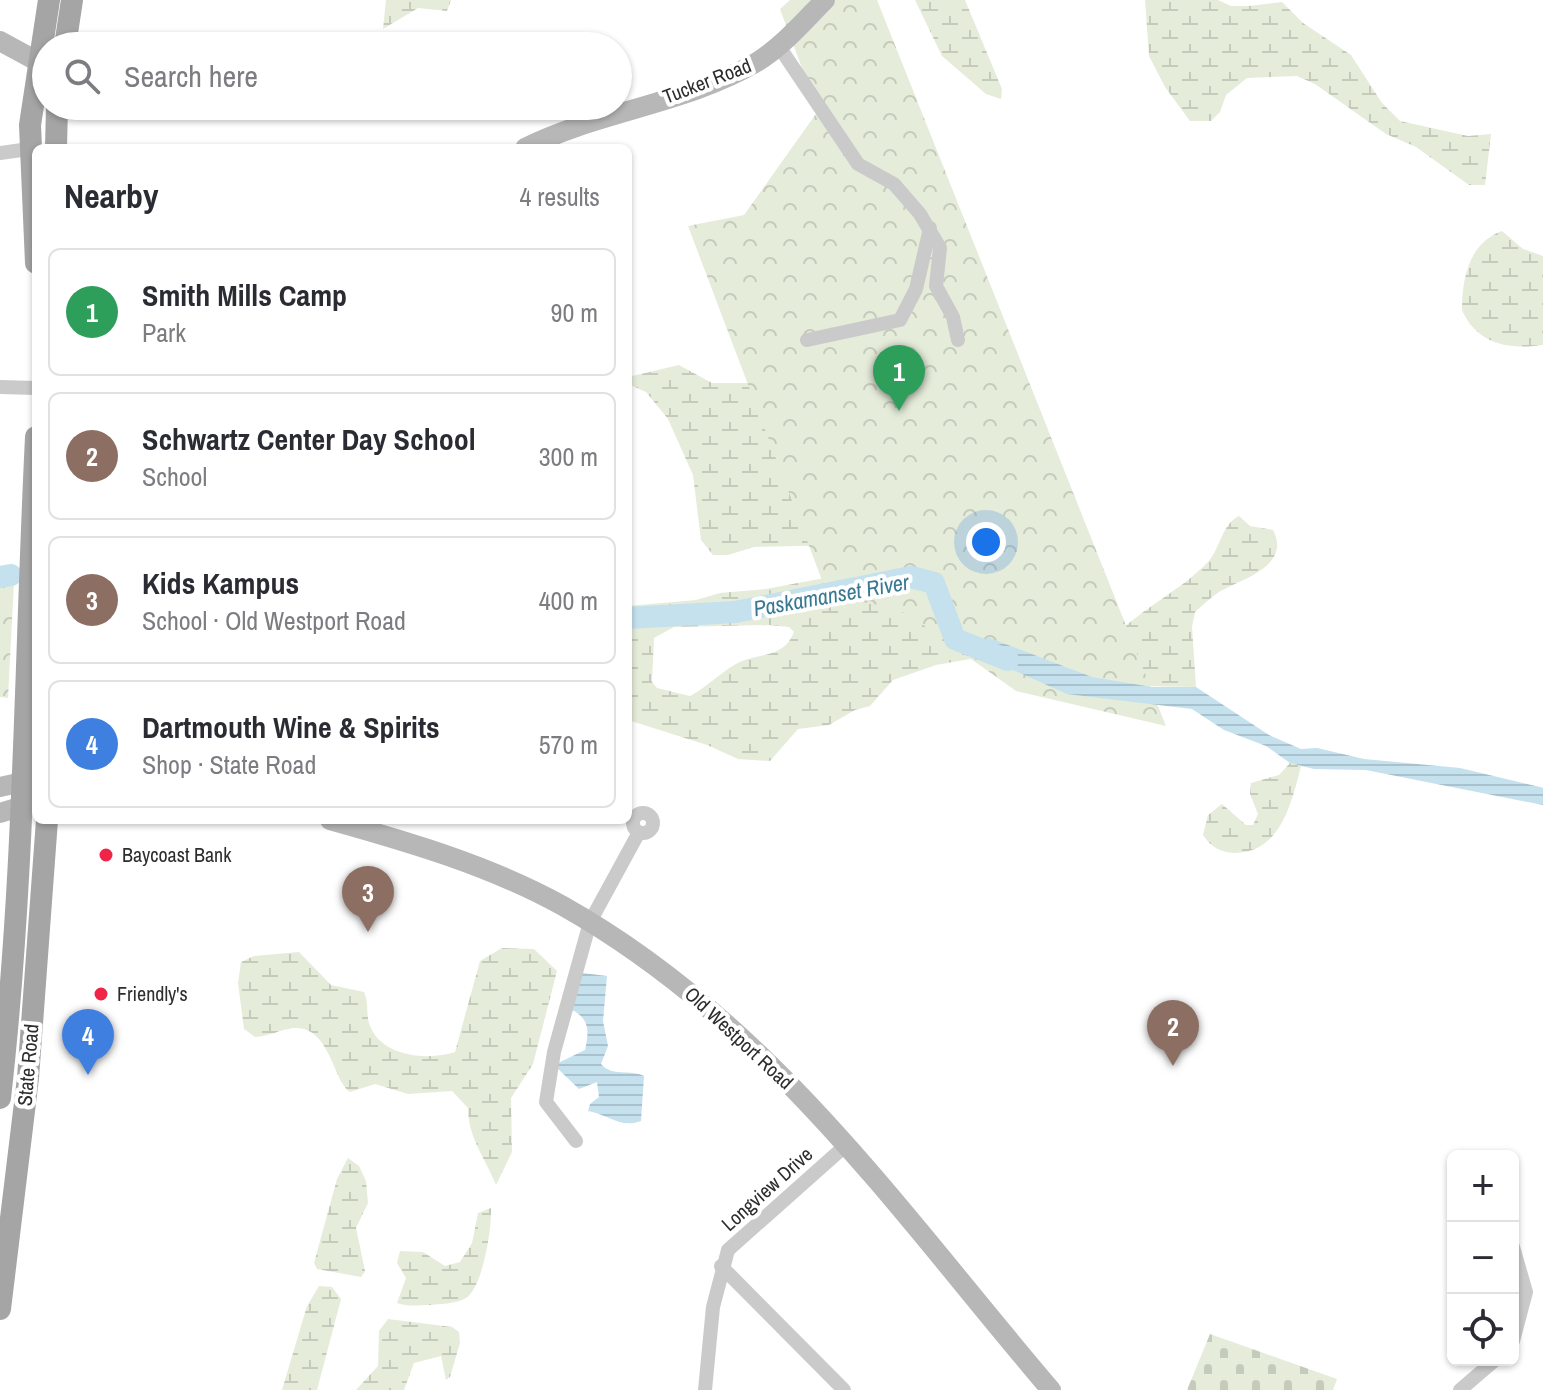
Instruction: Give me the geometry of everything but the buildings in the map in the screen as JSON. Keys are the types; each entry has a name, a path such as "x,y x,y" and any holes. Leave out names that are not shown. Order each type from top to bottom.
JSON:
{"main road":[{"path":"46,32 49,0"},
{"path":"67,32 72,0"},
{"name":"Tucker Road","path":"632,114 725,77 759,60 825,0"},
{"path":"0,41 32,59"},
{"path":"32,198 29,149 33,120"},
{"path":"56,144 57,120"},
{"name":"Tucker Road","path":"562,141 615,120"},
{"name":"State Road","path":"0,1098 11,962 29,804 32,666"},
{"path":"0,787 30,780"},
{"path":"0,813 29,804"},
{"name":"State Road","path":"0,1309 28,1078 47,824"},
{"name":"Old Westport Road","path":"356,824 505,878 590,922 651,960 739,1032 845,1146 1051,1390"},
{"path":"0,1001 11,962"}],"street":[{"path":"778,45 858,164 894,184 920,214 940,248 936,286 953,317 958,340"},
{"path":"0,153 29,149"},
{"path":"807,340 900,320 916,289 929,233"},
{"path":"0,387 32,388"},
{"path":"576,1141 546,1102 557,1039 590,922 638,834"},
{"name":"Longview Drive","path":"705,1390 713,1307 721,1266 728,1250 845,1146"},
{"path":"721,1266 844,1390"},
{"path":"1519,1268 1526,1292 1519,1318"},
{"path":"1460,1390 1488,1366"}],"green space":[{"path":"386,0 451,0 447,11 418,8 383,29"},
{"path":"790,0 877,0 1166,726 1016,691 909,615 890,607 828,596 688,226 744,215 818,111 780,9"},
{"path":"915,0 965,0 1002,89 1001,99 986,94 942,56"},
{"path":"1145,0 1218,0 1231,6 1282,2 1303,23 1351,55 1382,103 1400,121 1468,136 1491,134 1485,185 1469,185 1416,147 1386,134 1315,84 1297,76 1247,78 1226,95 1220,112 1211,121 1190,121 1165,87 1149,56"},
{"path":"1502,231 1523,249 1543,256 1543,345 1518,346 1495,342 1476,331 1462,310 1466,274 1475,253 1482,244"},
{"path":"679,365 712,383 758,383 848,545 754,547 728,555 713,555 701,540 693,475 668,419 646,392 632,386 632,376"},
{"path":"1239,516 1250,526 1273,530 1277,542 1276,553 1261,570 1219,592 1195,612 1192,627 1196,687 1141,686 1114,637 1208,562 1229,525"},
{"path":"883,567 976,658 936,665 893,680 870,706 855,710 829,725 798,729 770,761 738,759 707,745 632,721 632,606 696,600 720,593 766,589","holes":["769,625 789,627 794,632 783,647 736,664 690,696 657,688 652,682 654,638 674,627"]},
{"path":"14,582 8,698 0,697 0,585"},
{"path":"1290,763 1301,766 1293,795 1281,823 1263,845 1234,853 1220,850 1209,843 1203,835 1208,815 1222,804 1246,825 1253,825 1258,814 1250,794 1251,783 1279,775"},
{"path":"502,948 534,949 557,971 533,1064 511,1098 512,1152 496,1185 474,1138 468,1108 452,1091 408,1094 375,1084 350,1092 323,1044 305,1029 293,1028 255,1037 244,1029 238,983 241,962 254,956 299,952 331,985 364,992 369,1023 383,1043 406,1054 419,1056 455,1052 480,961"},
{"path":"348,1158 359,1166 366,1181 368,1203 356,1228 365,1271 361,1277 317,1269 314,1263 337,1179"},
{"path":"491,1208 482,1270 472,1292 452,1303 397,1303 406,1278 397,1263 400,1251 423,1252 445,1266 460,1262 472,1243 478,1213"},
{"path":"319,1286 332,1287 341,1299 317,1390 282,1390 307,1306"},
{"path":"388,1319 452,1327 459,1332 460,1343 450,1377 446,1380 441,1356 414,1363 404,1390 356,1390 378,1366 379,1331"},
{"path":"1210,1334 1337,1379 1333,1390 1187,1390"}],"water":[{"path":"987,637 1092,677 1152,687 1196,687 1269,735 1301,749 1317,748 1364,759 1460,768 1543,788 1543,805 1366,770 1314,769 1290,763 1266,746 1224,730 1192,709 1067,694 995,662 976,658"},
{"path":"583,973 607,976 603,1021 608,1046 601,1064 616,1072 644,1076 641,1121 620,1122 588,1111 590,1104 599,1097 597,1082 579,1089 554,1065 585,1050 587,1027 572,1010 575,982"}],"waterway":[{"name":"Paskamanset River","path":"0,577 11,575"},
{"name":"Paskamanset River","path":"632,618 735,612 911,577 934,583 955,639 1008,660"}],"place":[{"name":"Smith Mills Camp","path":"899,411"},
{"name":"Baycoast Bank","path":"106,855"},
{"name":"Kids Kampus","path":"368,932"},
{"name":"Friendly's","path":"101,994"},
{"name":"Schwartz Center Day School","path":"1173,1066"},
{"name":"Dartmouth Wine & Spirits","path":"88,1075"}]}
